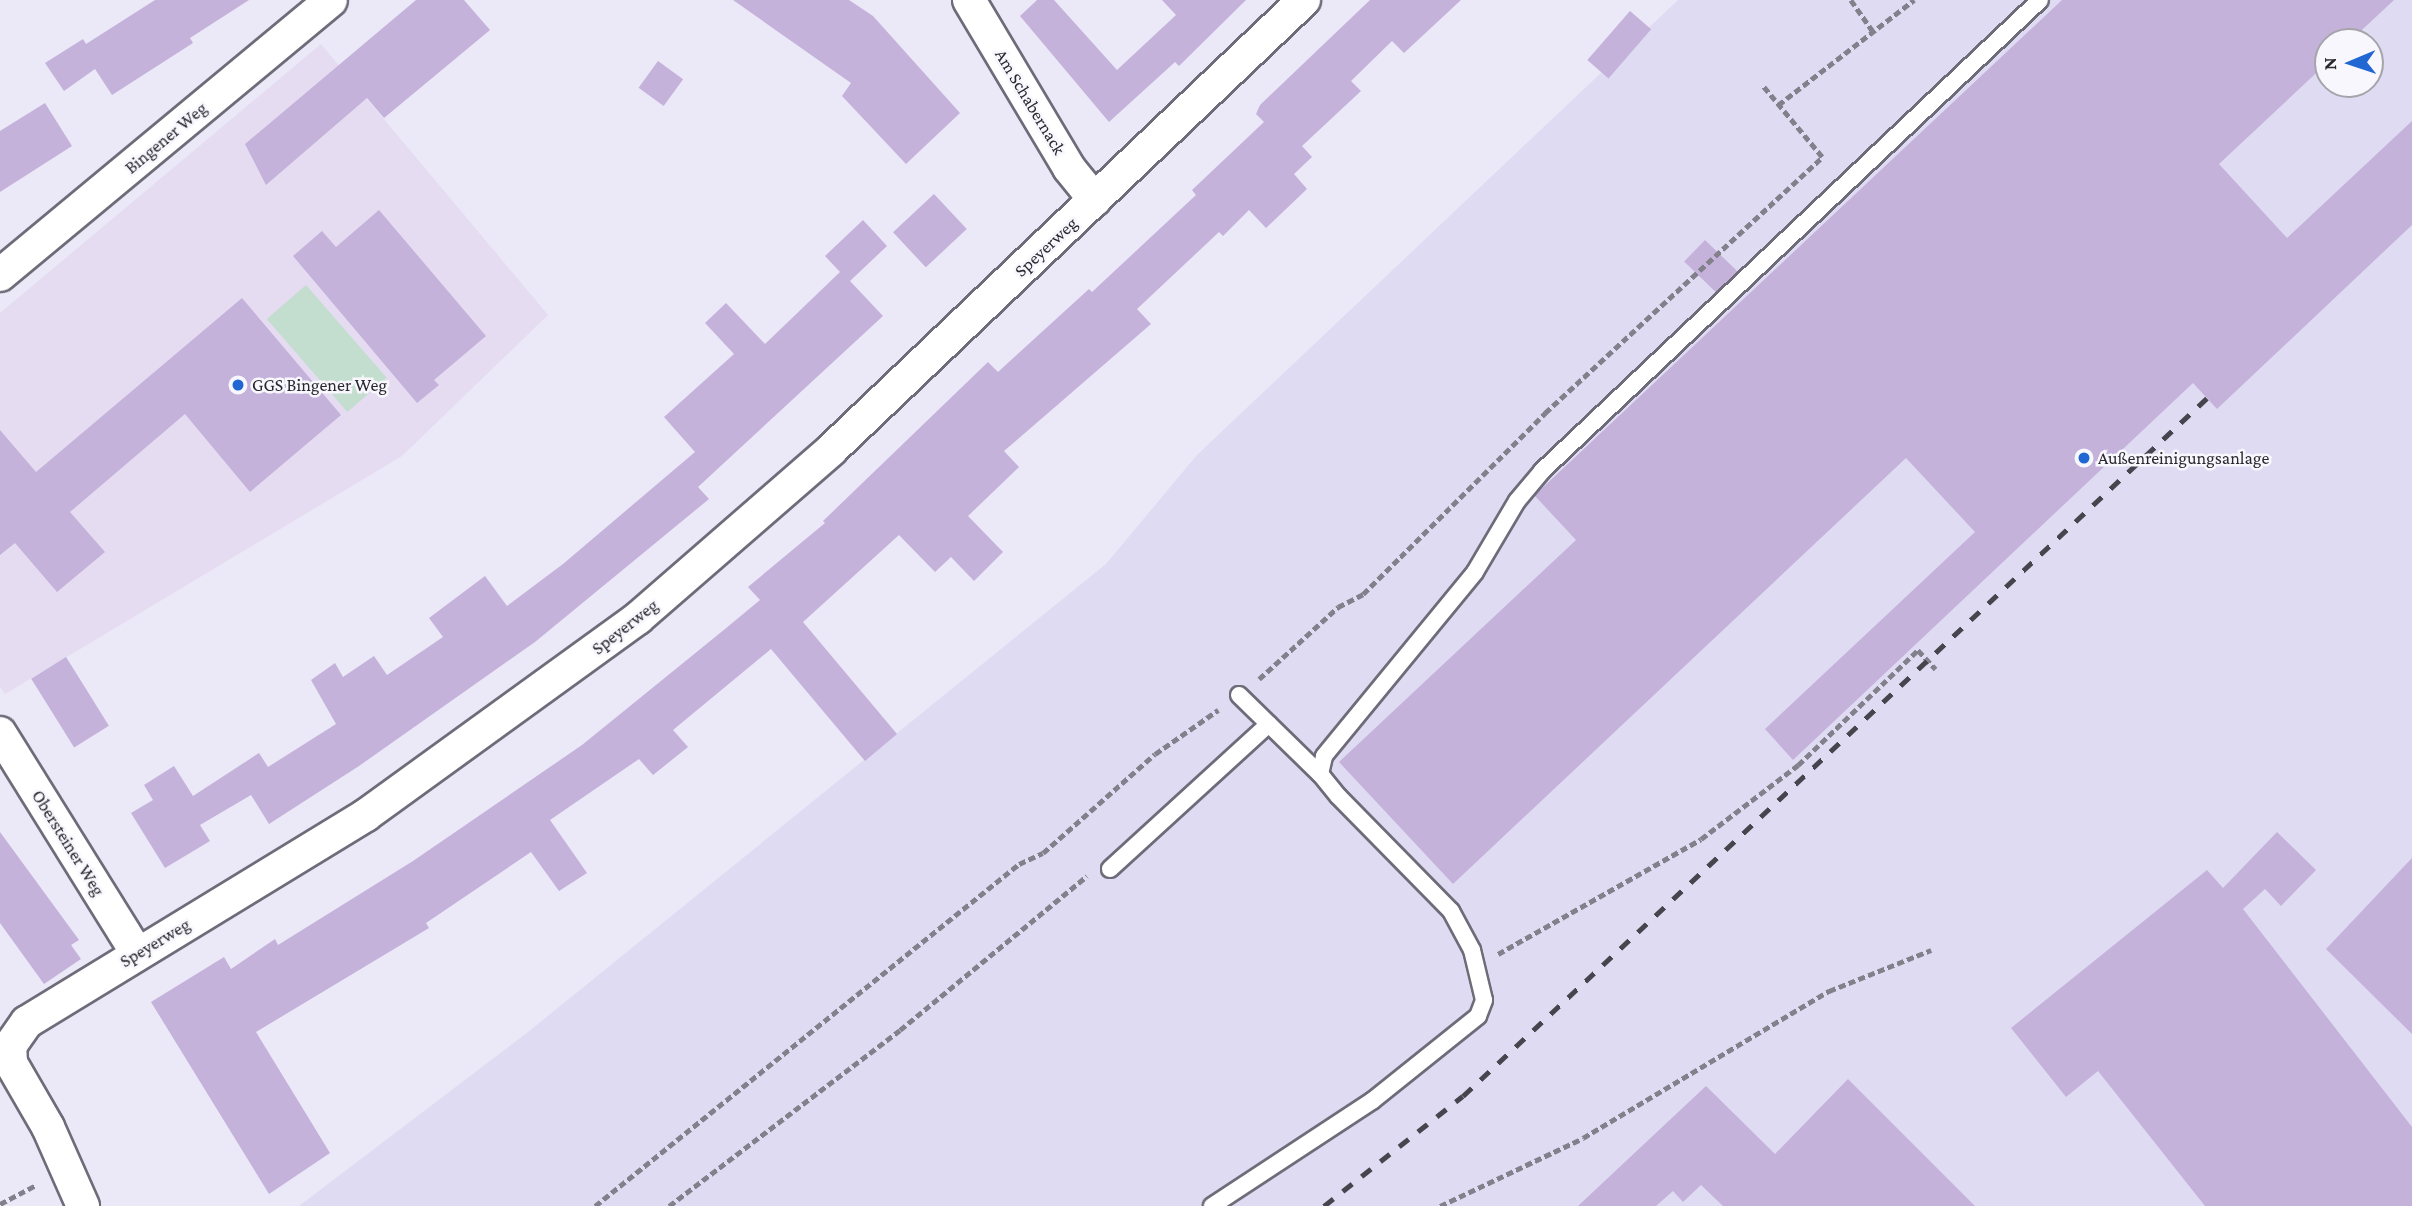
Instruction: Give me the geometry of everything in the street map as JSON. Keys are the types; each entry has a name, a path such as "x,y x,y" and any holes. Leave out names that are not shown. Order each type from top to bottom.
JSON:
{"street":[{"name":"Bingener Weg","path":"0,275 331,0"},
{"name":"Am Schabernack","path":"969,0 1069,168 1095,200"},
{"name":"Speyerweg","path":"83,1206 48,1127 11,1063 8,1032 366,815 639,618 831,450 1304,0"},
{"name":"Obersteiner Weg","path":"0,733 137,953"}],"lane":[{"path":"1320,774 1324,756 1475,572 1517,500 1542,471 2040,0"},
{"path":"1212,1206 1372,1101 1478,1016 1484,1000 1477,966 1451,911 1401,865 1320,774 1239,695"},
{"path":"1110,869 1269,724"}],"path":[{"path":"1851,0 1873,31"},
{"path":"1778,105 1914,0"},
{"path":"595,1206 1020,864 1043,853 1155,754 1239,695 1338,607 1363,594 1545,413 1822,157 1762,85"},
{"path":"1477,966 1702,839 1798,765 1917,650 1936,669"},
{"path":"669,1206 900,1030 1094,870 1110,869"},
{"path":"1440,1206 1583,1138 1829,991 1931,950"}],"shaded area":[{"path":"1678,0 2412,0 2412,1206 299,1206 528,1032 1106,564 1197,455"},
{"name":"GGS Bingener Weg","path":"321,44 548,315 402,456 5,694 0,687 0,313"}],"green space":[{"path":"306,285 387,378 347,412 267,319"}],"building":[{"path":"155,0 249,0 190,38 193,43 112,95 95,69 64,91 45,63 83,39 86,44"},
{"path":"416,0 464,0 490,30 384,118 367,98 266,185 245,144"},
{"path":"733,0 849,0 873,16 960,113 906,164 842,96 851,83"},
{"path":"1037,0 1054,0 1117,70 1176,15 1162,0 1246,0 1179,66 1175,62 1109,122 1020,16"},
{"path":"1370,0 1461,0 1404,53 1392,41 1351,81 1361,91 1302,146 1312,157 1294,174 1307,189 1266,228 1249,210 1223,236 1219,232 1137,309 1151,324 1004,451 1019,467 968,516 1003,552 974,581 951,557 935,572 899,535 803,622 897,734 865,761 771,649 673,730 688,747 653,775 639,759 550,820 587,873 559,891 531,852 426,923 429,928 256,1032 330,1153 269,1194 151,1002 224,957 231,969 275,939 278,945 413,861 582,745 725,629 760,600 748,587 825,523 823,521 988,362 998,372 1089,289 1092,292 1196,195 1192,190 1264,122 1256,114 1260,105"},
{"path":"2062,0 2394,0 2364,28 2314,28 2314,75 2219,164 2287,238 2412,121 2412,225 2217,409 2193,383 1793,760 1765,729 1975,532 1906,458 1453,884 1339,762 1576,540 1535,496"},
{"path":"1630,11 1651,29 1608,78 1587,60"},
{"path":"658,61 683,79 664,106 639,88"},
{"path":"45,103 72,146 0,192 0,131"},
{"path":"934,194 967,229 926,267 893,232"},
{"path":"379,210 486,336 434,380 439,385 417,403 293,256 322,231 336,247"},
{"path":"863,220 887,246 850,281 883,316 698,487 709,499 535,642 359,766 269,824 251,795 200,825 210,841 165,868 131,813 153,800 144,785 174,766 193,796 259,753 268,767 336,724 311,680 335,663 343,677 374,656 387,675 443,637 429,618 485,576 507,606 563,564 695,452 664,417 734,354 705,323 726,303 765,344 840,272 825,256"},
{"path":"1705,240 1738,272 1717,294 1684,262"},
{"path":"242,298 341,415 250,492 185,414 70,512 105,552 57,592 15,543 0,555 0,430 36,472"},
{"path":"66,657 109,726 74,747 31,679"},
{"path":"0,832 79,940 71,945 81,959 44,984 0,923"},
{"path":"2277,832 2316,870 2281,906 2265,889 2243,909 2412,1127 2412,1206 2205,1206 2098,1071 2066,1097 2011,1028 2207,870 2223,888"},
{"path":"2412,858 2412,1034 2326,949"},
{"path":"1848,1079 1975,1206 1723,1206 1701,1185 1683,1202 1673,1191 1656,1206 1578,1206 1706,1086 1775,1154"}],"railway":[{"path":"1324,1206 1463,1096 2207,398"}],"place":[{"name":"GGS Bingener Weg","path":"238,385"},
{"name":"Außenreinigungsanlage","path":"2084,458"}]}
